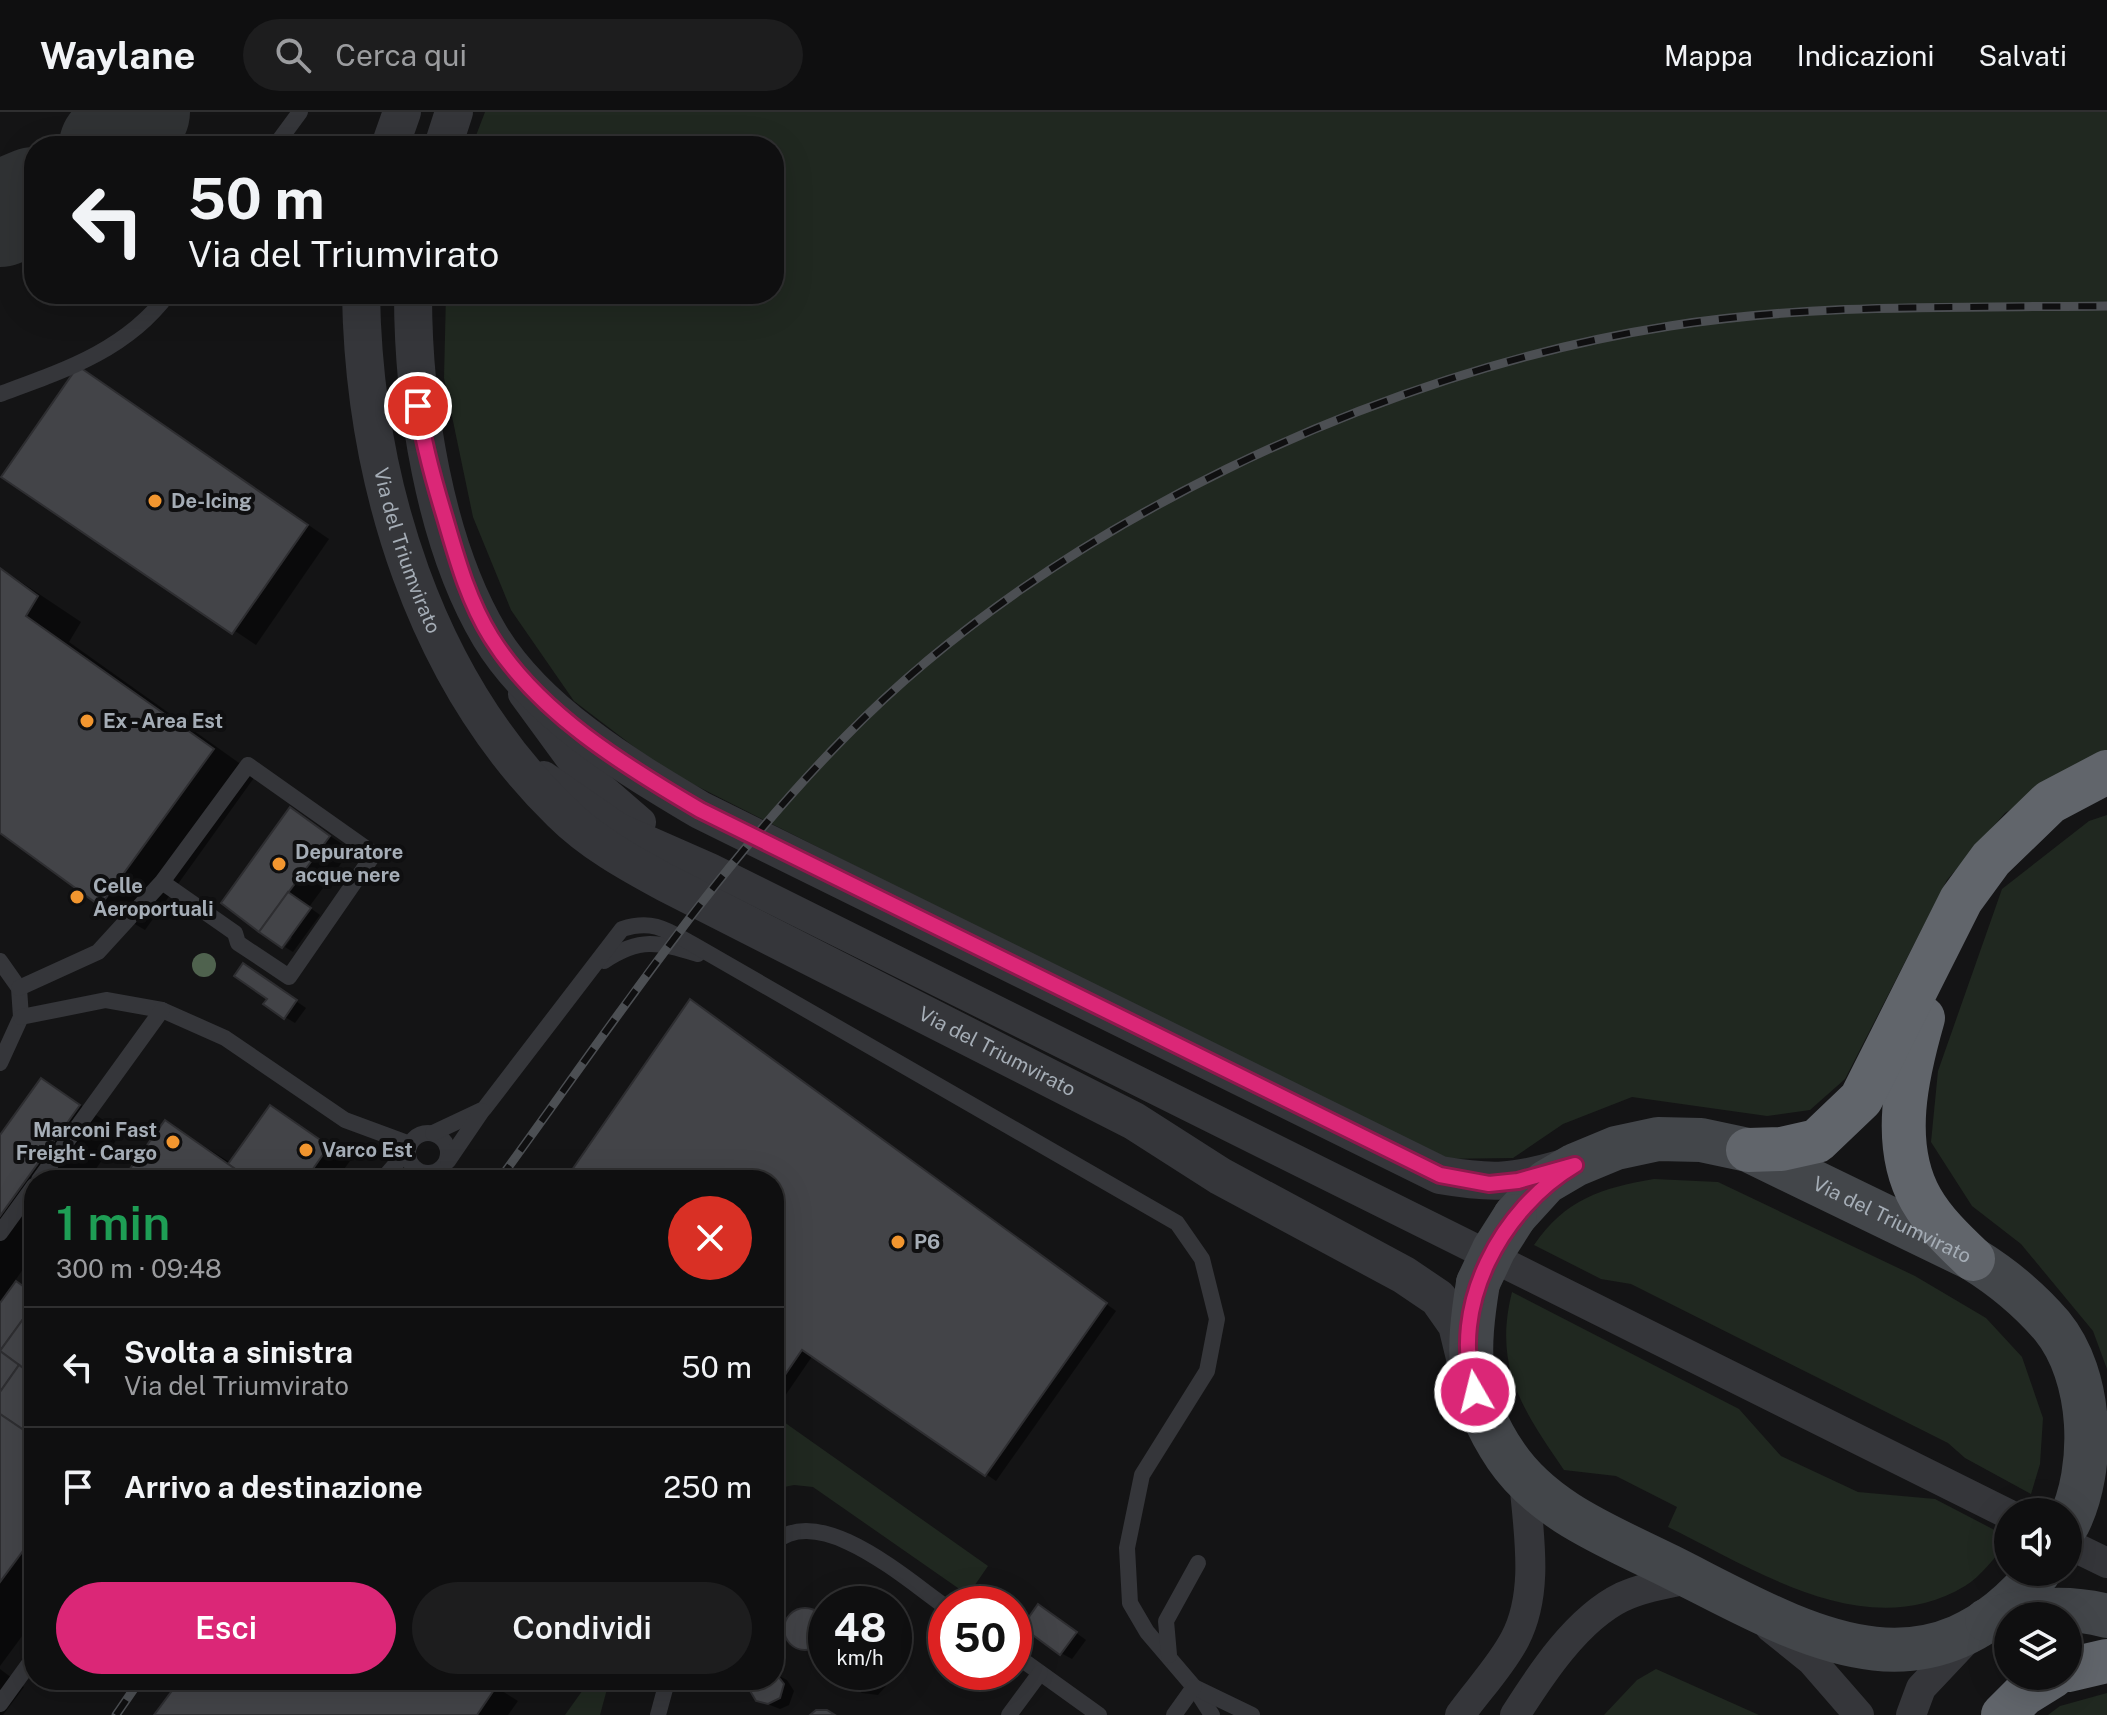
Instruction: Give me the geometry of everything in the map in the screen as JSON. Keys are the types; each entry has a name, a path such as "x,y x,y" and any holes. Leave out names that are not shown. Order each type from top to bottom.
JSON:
{"highway":[{"path":"1748,1150 1781,1149 1817,1141 1861,1099 1969,890 2022,827 2050,802 2107,772"},
{"path":"1948,929 1909,1068 1904,1125 1909,1166 1920,1198 1945,1233 1973,1259"},
{"path":"2082,1667 2107,1661"},
{"path":"2003,1715 2030,1690"}],"main road":[{"name":"Via del Triumvirato","path":"2085,1494 2086,1418 2076,1373 2054,1328 2004,1278 1973,1259 1748,1150 1701,1140 1658,1139 1616,1148 1575,1165 1546,1182 1515,1216 1494,1249 1478,1283 1470,1335 1470,1375 1491,1431 1524,1479 1557,1508 1785,1626 1847,1647 1877,1650 1913,1648 1947,1639 1985,1621 2033,1609 2085,1610 2107,1616"},
{"name":"Via del Triumvirato","path":"1985,1621 2026,1586"}],"street":[{"path":"394,136 402,112"},
{"path":"446,136 454,112"},
{"name":"Via del Triumvirato","path":"361,304 362,361 369,414 403,547 422,607 444,655 502,741 563,814 616,855 1134,1121 1220,1176 1404,1275 1438,1298 1457,1325 1470,1375"},
{"name":"Via del Triumvirato","path":"413,304 413,363 421,427 463,581 491,637 543,725 575,765 644,824 710,868"},
{"name":"Via del Triumvirato","path":"491,637 537,690 592,742 627,767 700,810 1224,1070 1440,1175 1489,1184 1518,1181 1575,1165"},
{"name":"Via del Triumvirato","path":"502,741 556,786 619,828 710,868 1994,1507"},
{"name":"Via del Triumvirato","path":"1460,1715 1515,1639 1526,1606 1531,1562 1524,1479"},
{"path":"2082,1551 2107,1563"},
{"path":"1512,1715 1586,1624 1620,1598 1693,1578"},
{"path":"1740,1604 1811,1660 1859,1715"},
{"path":"1911,1715 1921,1688 1985,1621"}],"lane":[{"path":"282,136 300,112"},
{"path":"0,394 100,353 133,332 159,304"},
{"path":"19,988 98,952 162,882 248,765 374,854 289,977 238,943 235,933 162,882"},
{"path":"438,1170 444,1166 622,929 642,923 665,929 724,962 1177,1223 1202,1259 1217,1319 1207,1371 1142,1475 1127,1548 1130,1603 1212,1715"},
{"path":"0,961 19,988 21,1017 0,1063"},
{"path":"21,1017 106,1000 162,1010 225,1038 345,1120 409,1147"},
{"path":"46,1170 162,1010"},
{"path":"390,1170 420,1135 433,1133 484,1109"},
{"path":"433,1133 447,1147 444,1166"},
{"path":"409,1147 411,1163 418,1170"},
{"path":"0,1233 24,1200"},
{"path":"784,1539 805,1531 829,1533 859,1547 928,1595"},
{"path":"1171,1660 1166,1621 1198,1563"},
{"path":"1032,1667 1099,1715"},
{"path":"0,1704 24,1671"},
{"path":"1009,1715 1040,1673"},
{"path":"1174,1715 1194,1687"},
{"path":"1194,1687 1252,1715"},
{"path":"658,1715 665,1690"}],"shaded area":[{"path":"485,112 2107,112 2107,751 2005,813 1947,880 1845,1079 1810,1110 1767,1116 1632,1097 1563,1124 1513,1158 1437,1159 663,769 574,701 511,610 473,517 444,378 446,304 784,304 784,136 476,136"},
{"path":"2107,815 2107,1369 2093,1331 2021,1244 1972,1206 1931,1142 1938,1071 2002,889 2089,821"},
{"path":"1654,1179 1718,1182 1915,1276 1986,1318 2022,1357 2043,1418 2040,1464 2031,1494 1965,1458 1948,1443 1631,1284 1601,1279 1534,1245 1559,1217 1586,1198"},
{"path":"1512,1292 1739,1409 1781,1456 1858,1492 1935,1499 1994,1530 1994,1559 1965,1586 1927,1602 1889,1608 1851,1605 1813,1595 1738,1563 1668,1527 1677,1507 1616,1476 1564,1470 1536,1428 1516,1387 1509,1366 1507,1319"},
{"path":"784,1422 988,1566 974,1586 955,1586 813,1487 784,1487"},
{"path":"1656,1669 1759,1715 1604,1715 1637,1680"},
{"path":"583,1690 607,1690 600,1715 565,1715"},
{"path":"2107,1693 2107,1715 2048,1715 2060,1706"}],"building":[{"name":"De-Icing","path":"78,366 308,525 232,634 1,477"},
{"name":"Ex - Area Est","path":"0,568 38,596 26,616 214,749 100,906 0,833"},
{"name":"Depuratore acque nere","path":"290,807 330,836 259,932 221,903"},
{"path":"288,892 311,908 282,948 259,932"},
{"path":"243,963 297,1000 284,1019 263,1004 267,999 234,976"},
{"name":"P6","path":"690,999 1107,1303 985,1476 802,1350 784,1376 784,1170 572,1170"},
{"path":"41,1078 80,1105 33,1170 24,1170 24,1183 0,1216 0,1135"},
{"path":"270,1105 329,1146 312,1170 237,1170 228,1164"},
{"name":"Marconi Fast Freight - Cargo","path":"165,1120 237,1170 129,1170"},
{"path":"16,1281 24,1287 24,1318 0,1351 0,1303"},
{"path":"24,1318 24,1369 0,1351"},
{"path":"0,1351 19,1365 0,1392"},
{"path":"19,1365 24,1369 24,1430 0,1414 0,1392"},
{"path":"0,1414 24,1430 24,1550 0,1582"},
{"path":"1038,1604 1077,1632 1060,1655 1032,1634 1032,1613"},
{"path":"808,1608 808,1650 805,1650 790,1644 784,1629 790,1614"},
{"path":"173,1690 494,1690 477,1715 154,1715"},
{"path":"750,1690 782,1690 780,1698 768,1704 756,1701"},
{"path":"816,1710 827,1710 835,1715 810,1715"}],"taxiway":[{"path":"119,136 137,112"},
{"path":"0,214 24,204"}],"railway":[{"path":"506,1170 707,896 797,788 846,736 928,660 1021,590 1121,526 1226,469 1336,420 1448,380 1560,348 1670,326 1833,310 2107,306"},
{"path":"116,1715 133,1690"}],"place":[{"name":"De-Icing","path":"155,501"},
{"name":"Ex - Area Est","path":"87,721"},
{"name":"Depuratore acque nere","path":"279,864"},
{"name":"Celle Aeroportuali","path":"77,897"},
{"name":"Marconi Fast Freight - Cargo","path":"173,1142"},
{"name":"Varco Est","path":"306,1150"},
{"name":"P6","path":"898,1242"}],"route":[{"path":"418,406 442,511 463,581 491,637 537,690 592,742 627,767 700,810 1440,1175 1489,1184 1518,1181 1575,1165 1546,1182 1515,1216 1494,1249 1478,1283 1470,1335 1470,1375 1475,1392"}]}
